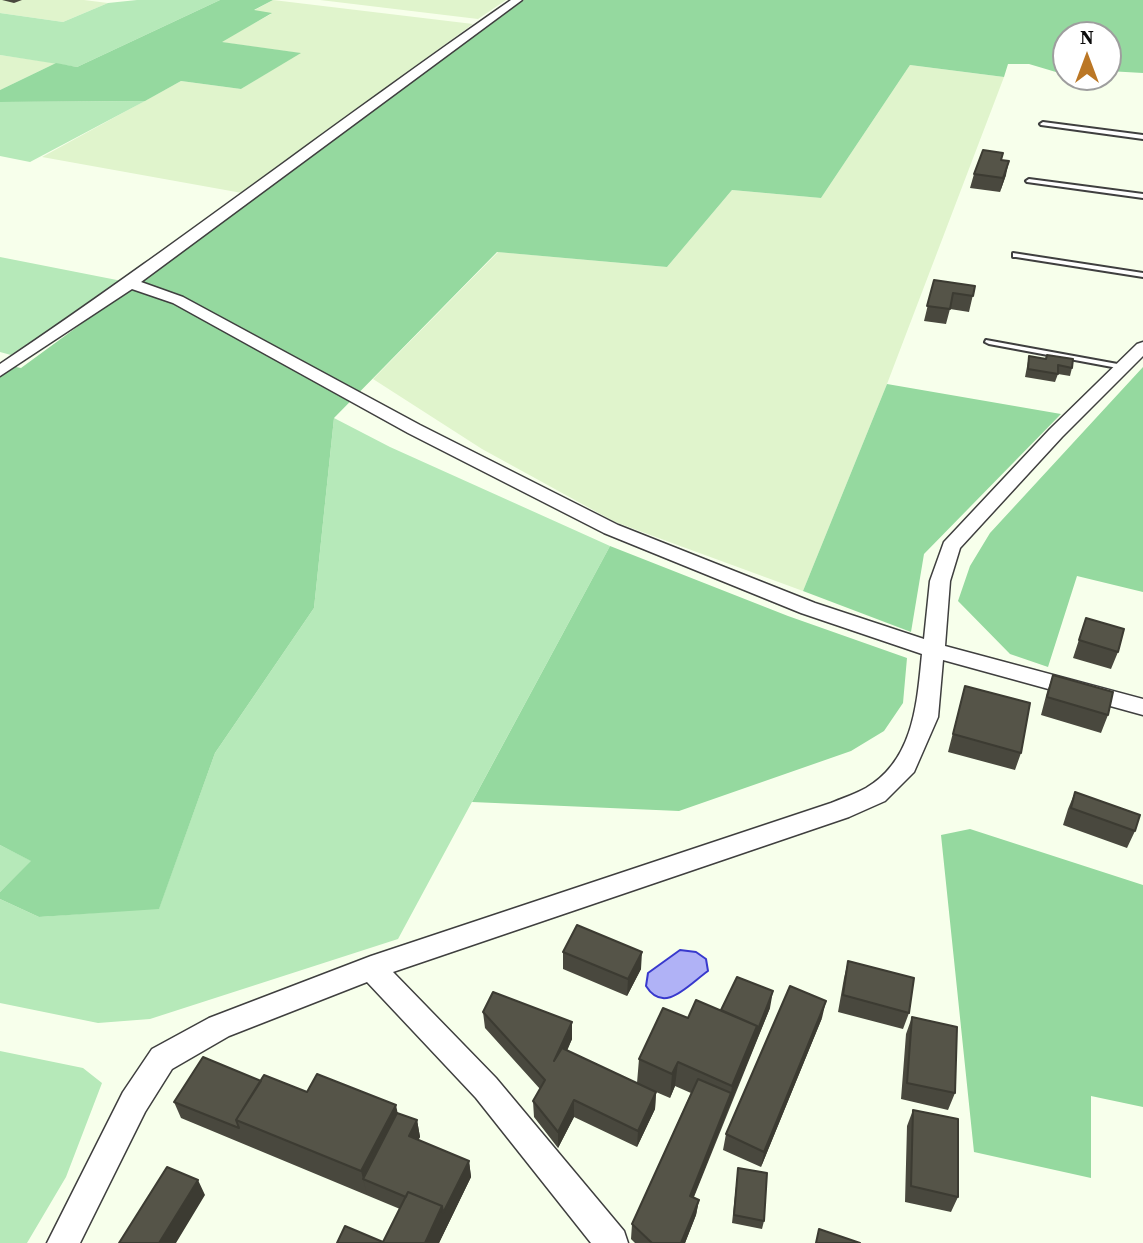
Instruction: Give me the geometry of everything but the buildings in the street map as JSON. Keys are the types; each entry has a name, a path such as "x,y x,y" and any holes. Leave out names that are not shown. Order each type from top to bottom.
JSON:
{"street":[{"path":"0,371 130,284 517,0"},
{"path":"130,284 178,300 414,429 611,529 808,608 933,650 1143,707"},
{"path":"63,1243 134,1102 162,1059 219,1027 371,968 840,810 876,794 906,766 927,717 940,581 951,546 1056,433 1143,347"},
{"path":"371,968 486,1088 612,1243"}],"lane":[{"path":"1042,124 1143,137"},
{"path":"1029,181 1143,196"},
{"path":"1016,255 1143,275"},
{"path":"989,342 1123,367"}],"green space":[{"path":"0,0 84,0 108,3 63,22 0,13"},
{"path":"137,0 220,0 77,67 0,55 0,13 63,22 108,3"},
{"path":"220,0 273,0 254,10 272,13 222,42 301,53 241,89 181,81 145,101 0,102 0,90 56,63 77,67"},
{"path":"273,0 473,24 242,193 42,157 181,81 241,89 299,53 220,42 271,14 253,11"},
{"path":"320,0 506,0 478,19"},
{"path":"524,0 1143,0 1143,73 1122,72 1122,21 1052,21 1052,71 1029,64 1008,64 1004,77 910,65 821,198 732,190 667,267 497,252 334,418 314,608 215,753 159,909 39,917 0,899 0,892 31,861 0,845 0,364 21,368"},
{"path":"0,55 56,63 0,90"},
{"path":"910,65 1004,77 887,384 803,591 615,522 482,449 373,379 498,252 667,267 732,190 821,198"},
{"path":"145,101 30,162 0,156 0,102"},
{"path":"0,257 122,281 11,355 0,352"},
{"path":"1143,367 1143,592 1077,576 1048,667 1010,654 958,601 970,566 990,533"},
{"path":"887,384 1061,414 924,554 911,632 803,591"},
{"path":"334,418 390,447 610,546 398,939 150,1019 98,1023 0,1003 0,899 39,917 159,908 215,753 314,608"},
{"path":"610,546 788,616 907,658 903,703 884,731 851,751 679,811 472,802"},
{"path":"970,829 1143,885 1143,1107 1091,1096 1091,1178 974,1152 941,835"},
{"path":"0,845 32,861 0,892"},
{"path":"0,1051 83,1068 102,1083 66,1177 27,1243 0,1243"}],"water":[{"path":"680,950 696,952 706,959 708,971 676,995 660,998 646,986 648,973"}]}
